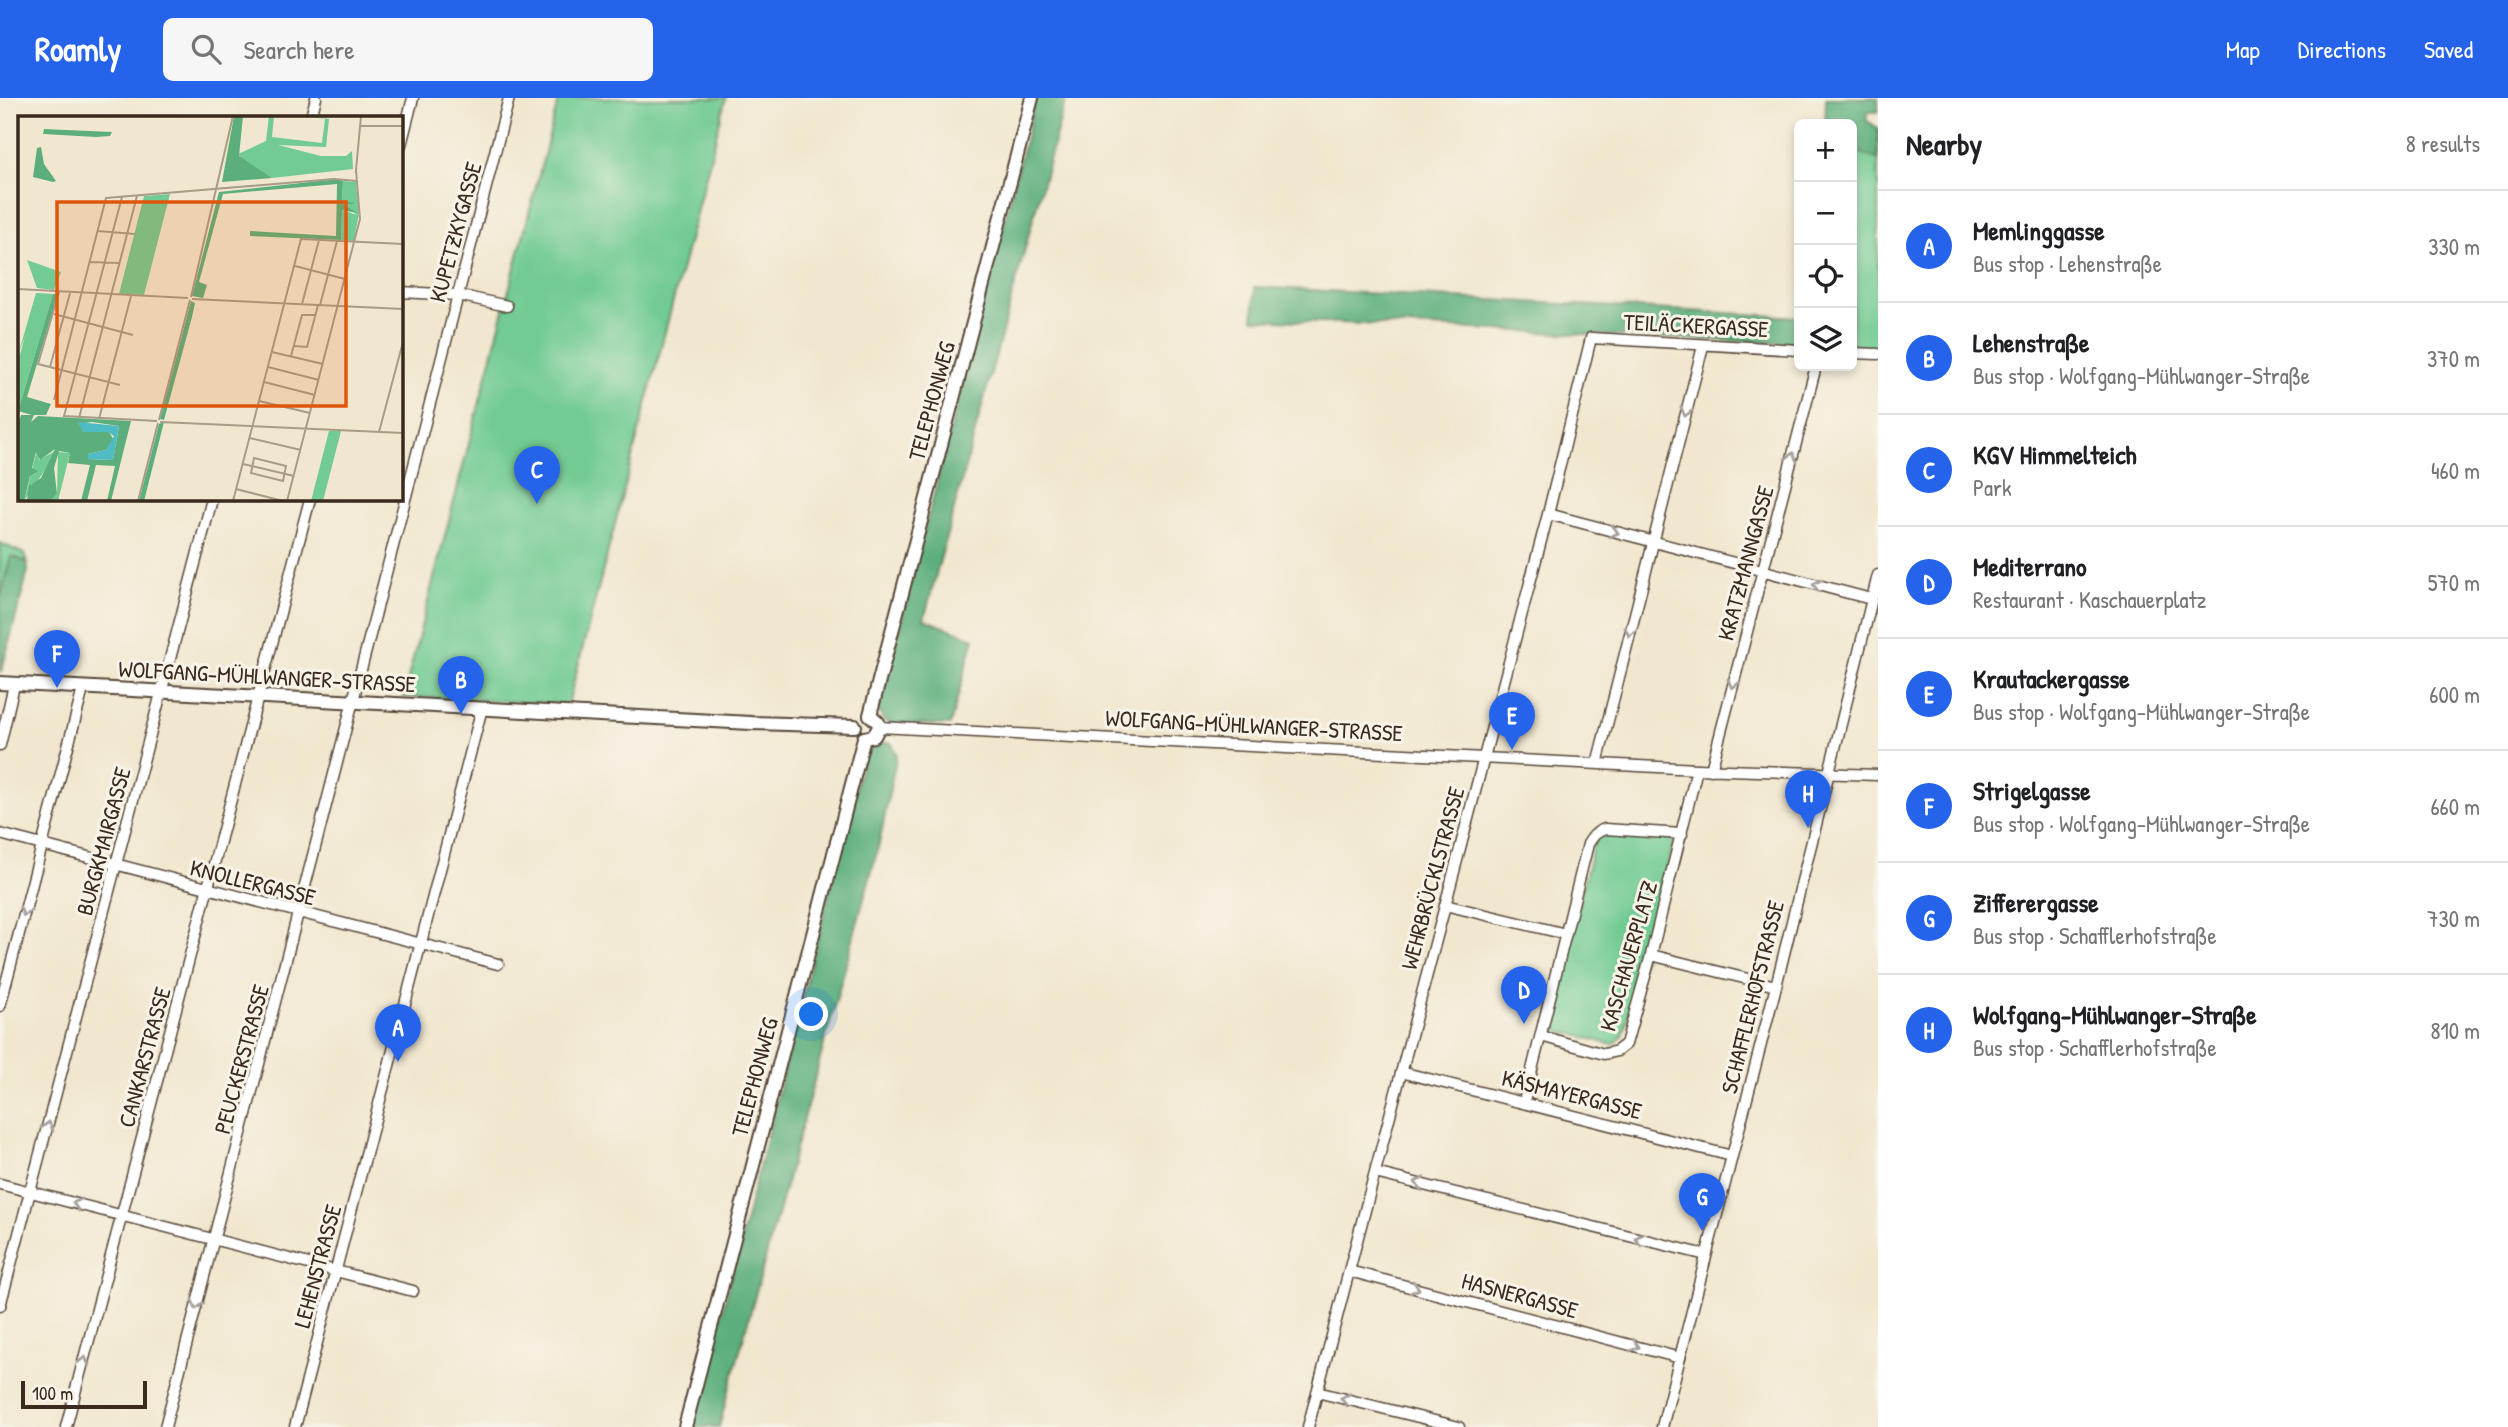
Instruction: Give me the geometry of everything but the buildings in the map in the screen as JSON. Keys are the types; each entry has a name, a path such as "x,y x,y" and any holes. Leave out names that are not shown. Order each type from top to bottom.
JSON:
{"street":[{"path":"311,116 316,98"},
{"path":"402,141 413,98"},
{"name":"KUPETZKYGASSE","path":"352,701 509,98"},
{"name":"TELEPHONWEG","path":"870,715 1032,98"},
{"path":"402,292 458,295 507,306"},
{"name":"TEILÄCKERGASSE","path":"1591,338 1794,350"},
{"name":"WEHRBRÜCKLSTRASSE","path":"1308,1427 1548,514 1591,338"},
{"path":"1597,764 1703,346"},
{"path":"1857,352 1878,354"},
{"name":"KRATZMANNGASSE","path":"1711,769 1815,371"},
{"name":"BURGKMAIRGASSE","path":"0,1306 212,500"},
{"name":"CANKARSTRASSE","path":"66,1427 310,500"},
{"path":"1548,514 1871,599"},
{"name":"SCHAFFLERHOFSTRASSE","path":"1662,1427 1878,576"},
{"name":"WOLFGANG-MÜHLWANGER-STRASSE","path":"0,683 751,723 855,726"},
{"path":"0,745 14,685"},
{"path":"0,1006 83,689"},
{"name":"PEUCKERSTRASSE","path":"164,1427 352,701"},
{"name":"LEHENSTRASSE","path":"295,1427 482,708"},
{"path":"861,715 870,715 878,722 879,727 874,736 864,738 857,734 855,726 861,715"},
{"name":"WOLFGANG-MÜHLWANGER-STRASSE","path":"879,727 1697,769 1878,775"},
{"name":"TELEPHONWEG","path":"685,1427 864,738"},
{"name":"KASCHAUERPLATZ","path":"1541,1036 1604,1054 1617,1051 1626,1044 1697,769"},
{"path":"1524,1102 1588,844 1598,831 1605,829 1682,834"},
{"name":"KNOLLERGASSE","path":"0,834 498,964"},
{"path":"1445,905 1566,934"},
{"path":"1651,955 1776,986"},
{"name":"KÄSMAYERGASSE","path":"1401,1072 1732,1156"},
{"path":"1375,1172 1706,1255"},
{"path":"0,1184 413,1291"},
{"name":"HASNERGASSE","path":"1349,1271 1680,1358"},
{"path":"1317,1392 1459,1427"}],"green space":[{"path":"559,98 726,98 568,704 403,697"},
{"path":"1036,98 1066,98 924,619 974,638 950,725 892,724 884,721 878,711"},
{"path":"1826,98 1878,98 1878,112 1868,112 1866,120 1878,128 1878,159 1857,152 1857,119 1825,119"},
{"path":"1857,152 1878,159 1878,348 1857,347"},
{"path":"1255,287 1794,317 1794,344 1253,319"},
{"path":"0,543 24,554 27,562 11,557 0,599"},
{"path":"11,556 27,562 28,571 1,673 0,599"},
{"path":"871,743 891,743 897,754 879,844 719,1427 693,1427 866,747"},
{"path":"1603,832 1675,839 1623,1036 1613,1045 1547,1027 1594,843"}],"place":[{"name":"KGV Himmelteich","path":"537,504"},
{"name":"Strigelgasse","path":"57,688"},
{"name":"Lehenstraße","path":"461,714"},
{"name":"Krautackergasse","path":"1512,750"},
{"name":"Wolfgang-Mühlwanger-Straße","path":"1808,828"},
{"name":"Mediterrano","path":"1524,1024"},
{"name":"Memlinggasse","path":"398,1062"},
{"name":"Zifferergasse","path":"1702,1231"}]}
